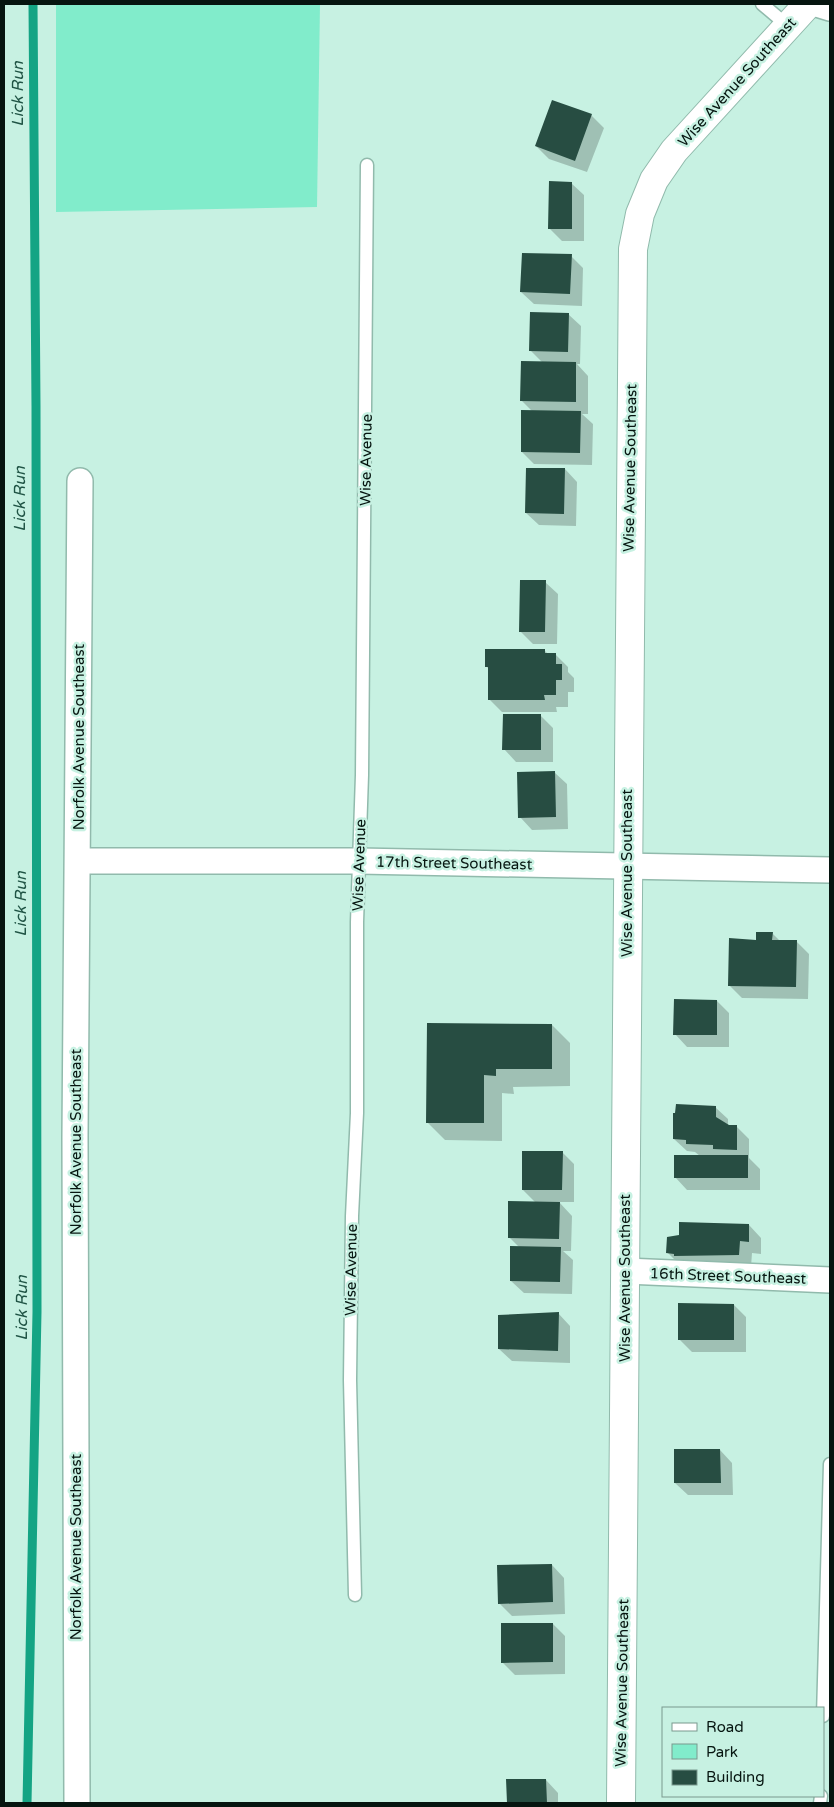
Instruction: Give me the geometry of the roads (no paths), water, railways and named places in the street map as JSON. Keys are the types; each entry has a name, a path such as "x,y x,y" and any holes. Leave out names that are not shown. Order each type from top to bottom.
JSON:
{"street":[{"name":"Wise Avenue Southeast","path":"621,1803 633,249 640,214 654,180 674,151 808,4"},
{"path":"817,4 830,8"},
{"name":"Norfolk Avenue Southeast","path":"77,1803 75,1137 80,481"},
{"name":"17th Street Southeast","path":"78,861 359,861 830,870"},
{"name":"16th Street Southeast","path":"626,1272 830,1280"}],"lane":[{"path":"762,4 788,26"},
{"name":"Wise Avenue","path":"354,1595 350,1380 352,1216 357,1113 359,861 367,398 367,165"},
{"path":"823,1707 830,1464"}],"waterway":[{"name":"Lick Run","path":"27,1803 37,1312 36,406 33,4"}]}
